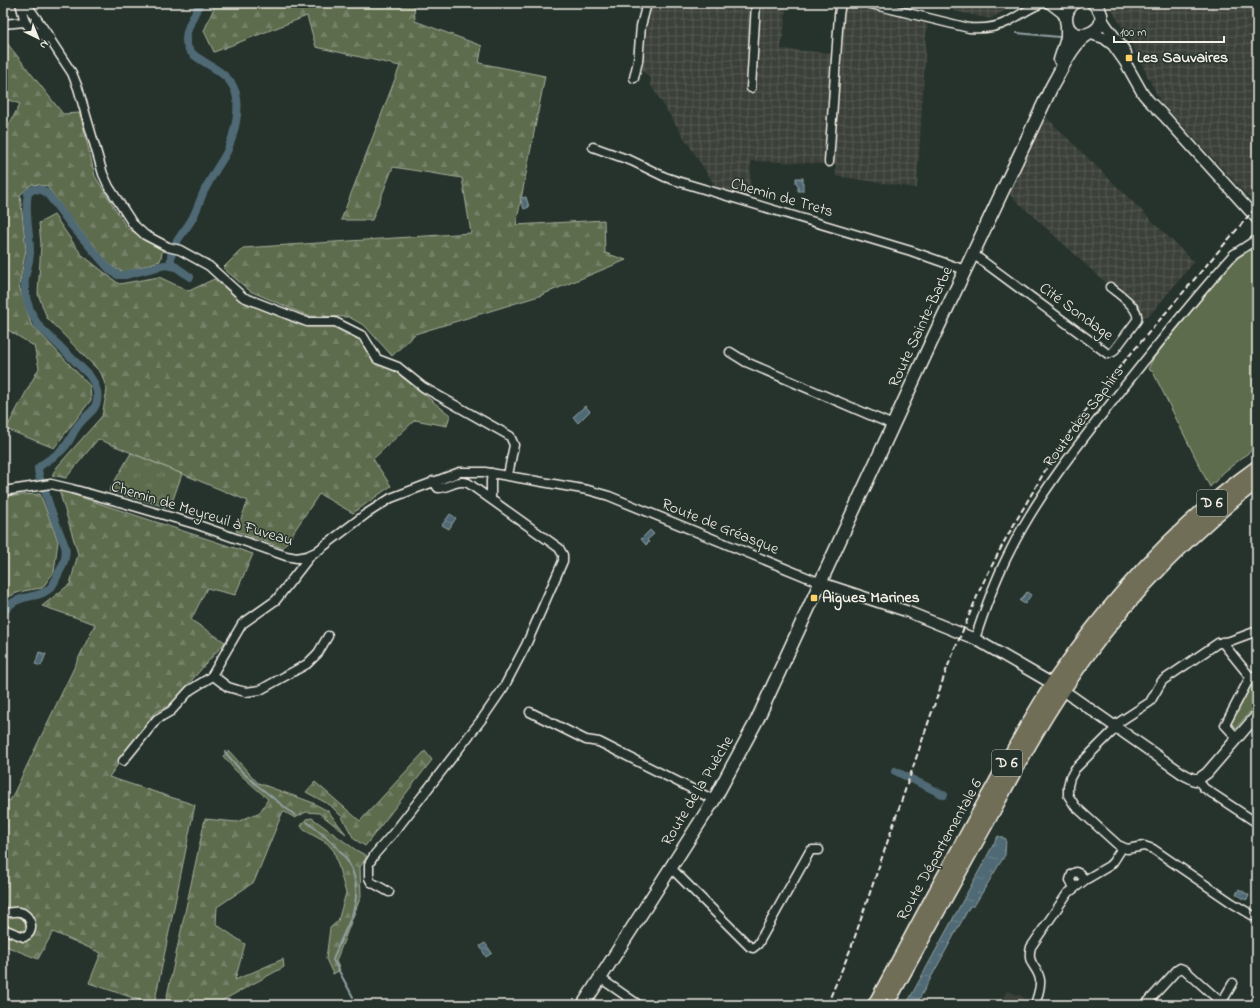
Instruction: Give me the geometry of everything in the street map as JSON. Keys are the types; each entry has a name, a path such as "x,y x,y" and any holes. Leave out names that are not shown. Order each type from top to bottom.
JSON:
{"highway":[{"path":"1171,549 1186,520 1220,488 1257,458"},
{"name":"D 6","path":"1171,549 1199,514 1257,468"},
{"name":"D 6","path":"1171,549 1206,523 1257,481"},
{"path":"1171,549 1257,492"},
{"name":"Route Départementale 6","path":"875,1005 1033,716 1053,685 1085,639 1110,608 1171,549"},
{"name":"Route Départementale 6","path":"886,1005 1032,739 1065,685 1096,642 1171,549"}],"main road":[{"path":"1074,3 1067,12 1066,22 1073,32 1078,34 1089,34"},
{"name":"Route Sainte-Barbe","path":"821,583 965,270 1052,86 1073,49 1081,40 1099,27 1098,7"},
{"name":"Route Sainte-Barbe","path":"1052,86 1067,38 1066,22"},
{"name":"Route de la Puèche","path":"583,1005 714,800 734,766 821,583"}],"street":[{"path":"20,3 25,22 29,27 52,41"},
{"path":"26,3 72,73 78,88 103,174 109,187 133,224 145,236 209,266 243,297 308,322 335,322 363,336 377,359 398,367 423,388 510,436 514,445 508,475"},
{"path":"634,78 638,61 641,26 647,3"},
{"path":"750,88 756,3"},
{"path":"829,162 841,3"},
{"path":"867,3 969,28 983,29 1006,23 1043,3"},
{"path":"1048,3 1061,13 1066,22"},
{"path":"1098,7 1105,24 1117,39 1152,99 1164,116"},
{"path":"3,24 25,22"},
{"path":"1089,34 1104,38 1112,45 1125,62 1143,94 1257,219"},
{"name":"Chemin de Trets","path":"593,147 632,161 665,177 677,181 907,250 965,270"},
{"name":"Route des Saphirs","path":"975,639 988,600 1008,556 1035,508 1080,442 1169,330 1225,264 1234,254 1257,240"},
{"name":"Cité Sondage","path":"973,254 1108,354 1113,352 1138,317 1135,309 1110,287"},
{"path":"730,352 746,362 893,425"},
{"name":"Chemin de Meyreuil à Fuveau","path":"3,491 51,484 72,488 198,525 275,553 297,558 311,555 366,514 391,498 460,472 473,471 508,475 588,490 609,496"},
{"path":"491,499 492,473"},
{"path":"389,892 371,882 369,878 369,864 375,854 396,830 482,719 504,687 526,645 563,561 563,555 559,548 465,482 458,481 442,488 438,488 433,481"},
{"name":"Route de Gréasque","path":"609,496 821,583"},
{"path":"123,761 158,719 171,711 190,690 207,680 212,675 242,624 276,600 311,555"},
{"path":"821,583 906,611 975,639 1046,680"},
{"path":"1257,631 1226,642 1218,643 1162,681 1150,702 1115,727 1075,769 1068,786 1068,795 1074,806 1114,843 1122,848 1131,849 1144,846 1153,849 1232,903 1257,918"},
{"path":"212,675 228,687 246,692 260,690 308,664 318,653 328,636"},
{"path":"1226,642 1254,676 1225,725 1237,738"},
{"path":"1070,695 1183,774 1192,779 1196,779 1204,788 1257,823"},
{"path":"530,712 586,740 598,742 714,800"},
{"path":"1196,779 1206,773 1257,715"},
{"path":"1035,1005 1040,982 1038,974 1030,959 1031,947 1063,900 1074,888 1109,866 1122,848"},
{"path":"671,868 750,947 753,948 758,944 810,851 819,850"},
{"path":"1074,888 1070,880 1072,874 1078,872 1085,880"},
{"path":"3,913 23,913 28,918 31,928 29,933 24,937 3,929"},
{"path":"1145,1005 1180,968 1185,970 1222,1004 1233,983"},
{"path":"600,978 639,1005"}],"shaded area":[{"path":"653,3 786,3 781,49 842,54 844,3 850,3 927,24 917,188 836,176 836,164 751,161 750,198 717,189 650,84 651,79 642,70 650,9"},
{"path":"919,3 1018,3 990,19"},
{"path":"1108,3 1257,3 1257,198 1253,202 1160,101 1130,41"},
{"path":"1046,117 1194,262 1150,315 1143,317 1009,194"},
{"path":"1007,991 1024,997 1022,1005 998,1005"}],"green space":[{"path":"216,3 414,3 415,21 482,46 479,63 545,76 516,225 604,220 605,253 626,260 539,296 415,334 392,356 365,326 349,317 308,316 250,291 223,268 243,248 471,233 462,178 393,167 372,220 341,220 400,66 316,47 307,16 214,52 204,31"},
{"path":"3,38 63,114 80,113 95,176 127,228 163,249 160,261 124,272 112,267 70,218 47,186 32,184 20,195 26,249 19,286 31,324 90,386 91,400 54,448 6,429 39,368 34,346 3,327 3,211 8,196 3,194 3,136 20,104 3,98"},
{"path":"54,215 81,254 119,284 159,277 189,291 214,279 238,299 300,325 349,324 363,331 392,369 450,415 447,426 415,420 373,459 391,486 353,513 319,494 283,548 236,531 248,501 98,439 66,478 52,475 57,467 102,416 107,390 101,373 47,318 38,294 41,244 39,223"},
{"path":"1257,246 1257,446 1224,472 1210,487 1153,372 1148,369 1153,359 1228,266 1236,259"},
{"path":"131,453 182,474 170,508 109,491"},
{"path":"59,490 253,554 235,595 207,588 191,620 225,642 170,705 154,713 109,777 195,805 154,1005 89,983 101,953 53,932 38,959 3,945 3,799 10,801 95,624 42,606 70,584 78,554"},
{"path":"40,494 58,541 54,572 42,588 10,596 3,604 3,496"},
{"path":"1251,686 1257,693 1257,707 1252,713 1250,712 1236,728 1230,722"},
{"path":"229,751 258,783 311,802 328,811 346,834 319,813 306,812 295,818 283,811 254,882 217,907 216,924 245,944 235,980 283,959 284,967 214,1005 185,1005 178,1000 176,1005 165,1005 205,819 237,822 260,812 268,799 235,770 223,756"},
{"path":"425,751 432,760 365,846 354,839 342,817 330,805 306,792 315,782 360,821"},
{"path":"312,818 356,850 367,856 360,867 361,896 336,961 340,970 333,974 326,959 330,928 338,921 346,893 334,851 327,843 304,830 301,826 306,819"}],"water":[{"path":"796,178 803,178 803,191 798,191"},
{"path":"526,197 529,207 524,209 520,198"},
{"path":"585,406 590,411 578,423 573,417"},
{"path":"450,514 456,518 449,529 442,525"},
{"path":"650,530 654,534 647,540 649,542 646,545 641,539"},
{"path":"1027,592 1031,595 1025,604 1020,601"},
{"path":"39,652 46,654 41,666 35,664"},
{"path":"998,836 1006,839 1005,855 974,906 970,906 916,1005 906,1005"},
{"path":"1239,889 1249,895 1246,900 1236,894"},
{"path":"485,943 492,953 486,957 480,946"}],"waterway":[{"path":"190,277 171,262 172,250 192,219 204,191 227,151 237,118 237,99 234,87 219,71 201,60 188,48 186,40 187,30 200,3"},
{"path":"1017,33 1059,37"},
{"path":"3,614 14,602 47,591 52,586 62,567 66,552 65,546 50,507 38,468 64,448 75,430 92,411 98,397 96,388 89,375 39,326 28,304 25,291 30,252 27,215 28,193 34,189 42,190 47,193 72,226 110,270 118,275 125,275 165,265 176,267"},
{"path":"225,752 242,772 296,816"},
{"path":"895,771 944,795"},
{"path":"307,822 331,841 348,862 354,874 356,887 355,902 351,918 333,960 353,997"}],"railway":[{"path":"827,1005 851,948 947,668 981,587 1005,540 1046,469 1076,423 1122,364 1257,206"}],"place":[{"name":"Les Sauvaires","path":"1129,58"},
{"name":"Aigues Marines","path":"814,598"}]}
